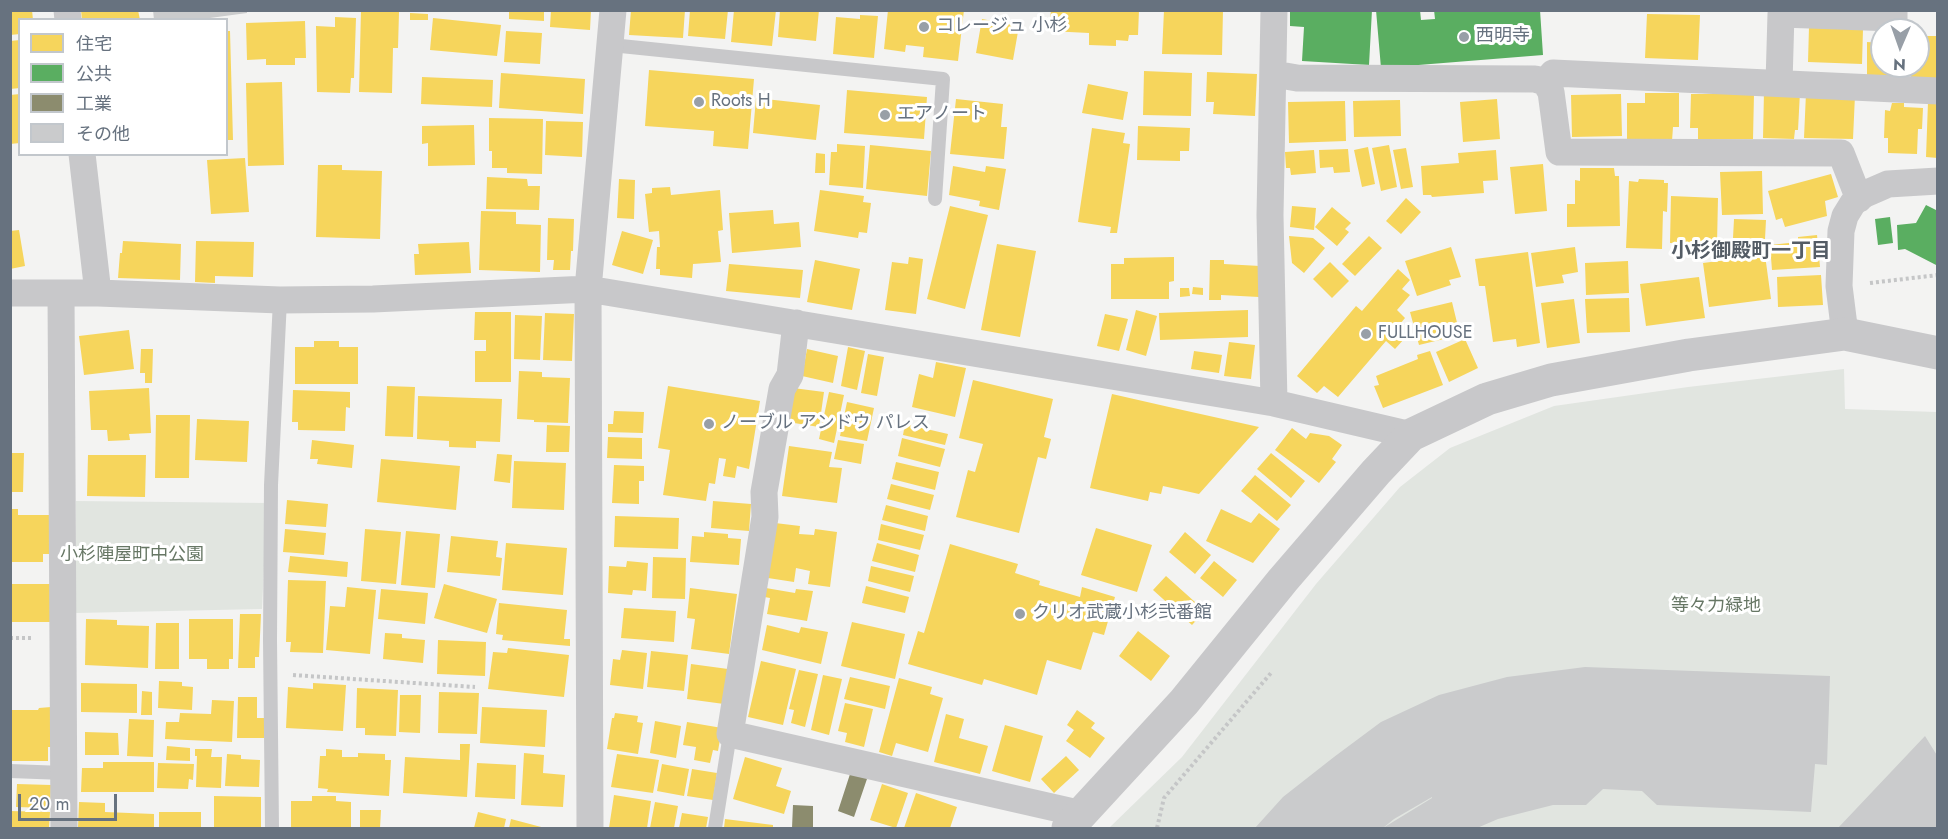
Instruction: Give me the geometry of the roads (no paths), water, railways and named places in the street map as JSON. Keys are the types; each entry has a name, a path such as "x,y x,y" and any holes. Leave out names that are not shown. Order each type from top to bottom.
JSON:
{"street":[{"path":"590,828 588,289 613,10"},
{"path":"1274,10 1270,215 1274,403"},
{"path":"1779,83 1781,14 1894,18 1894,10"},
{"path":"1545,82 1554,73 1938,91"},
{"path":"1274,74 1297,78 1534,79 1545,82 1551,92 1559,152 1841,153 1859,199"},
{"path":"82,156 98,293"},
{"path":"1845,334 1839,286 1841,231 1845,216 1853,203 1888,184 1938,181"},
{"path":"10,293 98,293 280,300 373,299 588,289 1274,403 1411,435"},
{"path":"61,293 64,828"},
{"path":"796,323 790,375 782,389 764,492 765,517 730,734 1075,821 1184,702 1283,580 1411,435 1487,399 1551,380 1689,356 1845,334 1938,353"}],"lane":[{"path":"611,45 943,79 935,199"},
{"path":"273,828 270,674 271,485 280,300"},
{"path":"715,828 730,734"},
{"path":"10,771 64,773"}],"place":[{"name":"コレージュ 小杉","path":"924,27"},
{"name":"西明寺","path":"1464,37"},
{"name":"Roots H","path":"699,102"},
{"name":"エアノート","path":"885,115"},
{"name":"FULLHOUSE","path":"1366,334"},
{"name":"ノーブル アンドウ パレス","path":"709,424"},
{"name":"クリオ武蔵小杉弐番館","path":"1020,614"}],"district":[{"name":"小杉御殿町一丁目","path":"1751,252"}],"park label":[{"name":"小杉陣屋町中公園","path":"132,556"},
{"name":"等々力緑地","path":"1716,607"}]}
